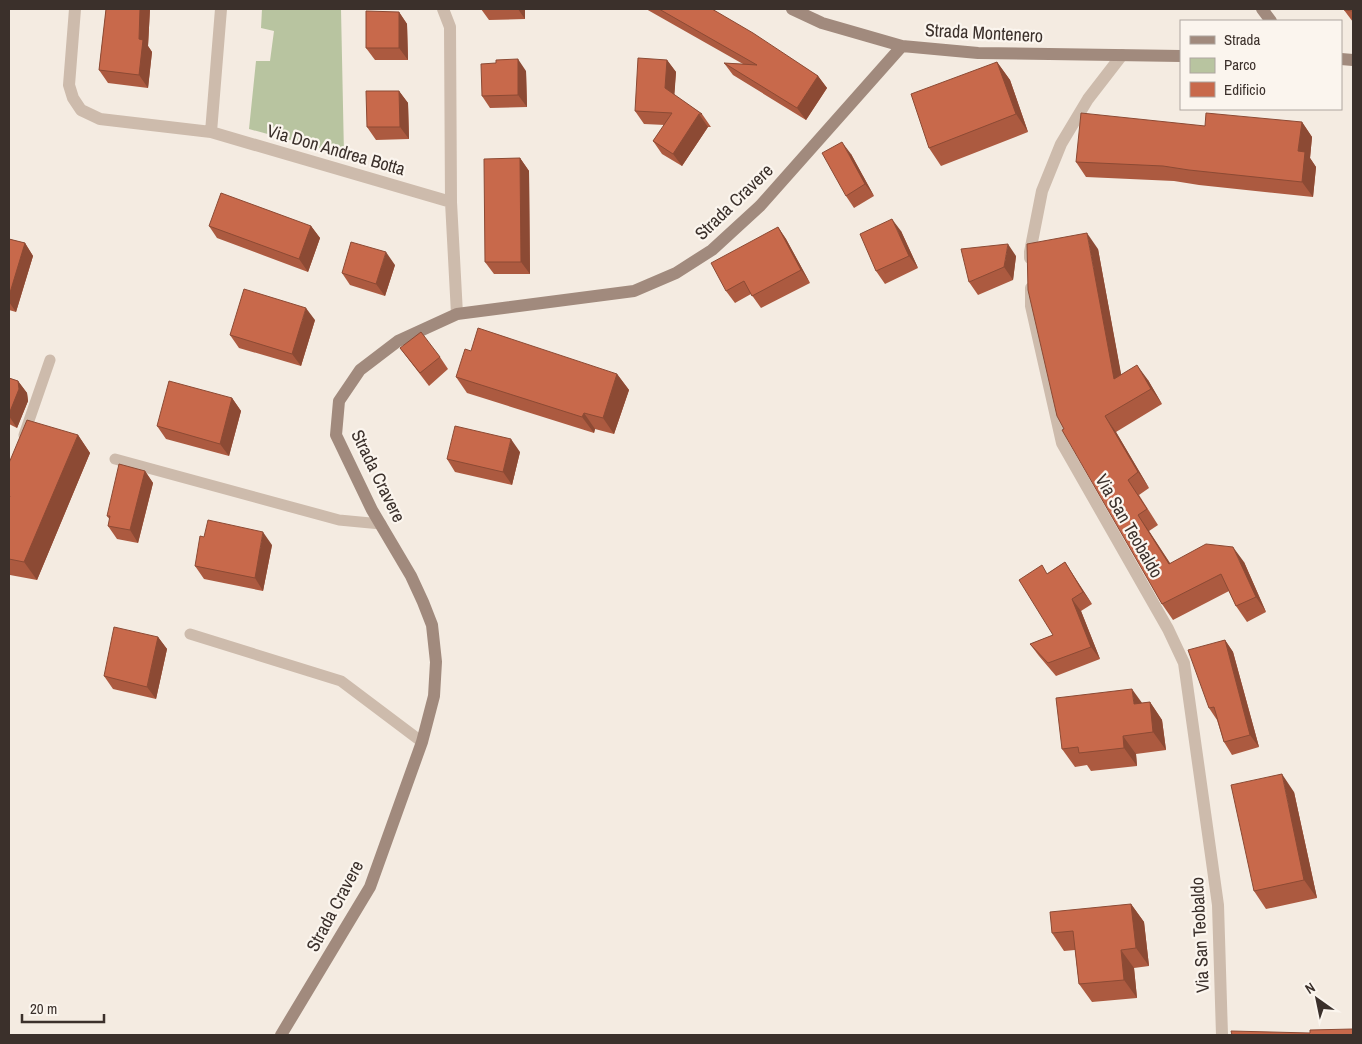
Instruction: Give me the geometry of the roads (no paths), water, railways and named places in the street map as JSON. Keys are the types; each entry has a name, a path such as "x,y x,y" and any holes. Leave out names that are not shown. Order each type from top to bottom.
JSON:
{"street":[{"name":"Via Don Andrea Botta","path":"75,9 68,85 72,98 80,110 100,119 212,132 451,202"},
{"path":"212,132 221,9"},
{"path":"443,9 450,27 451,202 457,314"},
{"name":"Strada Montenero","path":"792,9 822,23 902,46 978,53 1180,56"},
{"path":"1262,9 1270,20"},
{"name":"Strada Cravere","path":"282,1035 370,887 422,742 434,696 436,662 432,625 411,576 381,524 336,435 339,401 360,370 398,341 457,314 634,291 676,273 712,250 760,206 902,46"},
{"name":"Via San Teobaldo","path":"1122,55 1088,99 1061,144 1042,191 1030,252 1032,306 1062,443 1168,629 1184,662 1218,905 1222,1035"}],"lane":[{"path":"18,450 50,360"},
{"path":"115,459 339,520 381,524"},
{"path":"190,634 341,681 422,742"}]}
